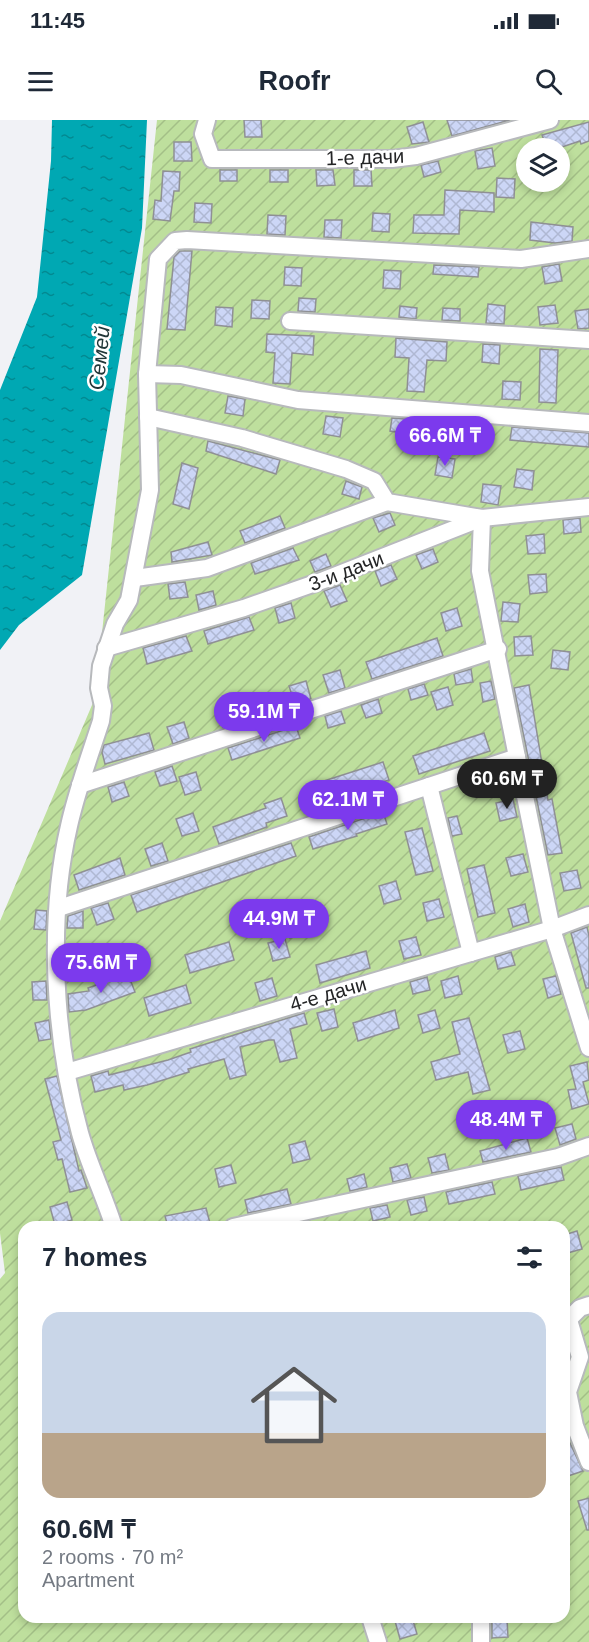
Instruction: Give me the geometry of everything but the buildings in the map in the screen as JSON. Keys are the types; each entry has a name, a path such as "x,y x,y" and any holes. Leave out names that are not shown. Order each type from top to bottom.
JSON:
{"street":[{"name":"1-е дачи","path":"207,120 203,134 212,159 392,159 416,156 550,120"},
{"path":"112,1221 80,1132 67,1072 56,987 60,875 69,825 101,721 103,706 100,677 106,648 115,624 129,600 150,490 147,374 158,259 175,241 187,240 520,259 589,249"},
{"path":"290,321 589,340"},
{"path":"147,374 181,375 298,400 589,423"},
{"path":"148,417 242,438 346,470 374,481 387,502"},
{"path":"135,578 207,568 387,502 482,518 480,571 498,649 552,929 589,1048"},
{"name":"3-и дачи","path":"106,648 233,611 324,580 482,518 589,507"},
{"path":"80,785 498,649"},
{"path":"59,908 518,757"},
{"path":"429,786 471,953"},
{"name":"4-е дачи","path":"67,1072 552,929 589,915"},
{"path":"261,1221 558,1157 589,1146"},
{"path":"570,1318 580,1308 589,1305"},
{"path":"570,1332 580,1357 570,1384"},
{"path":"570,1409 589,1462"},
{"path":"372,1623 378,1642"},
{"path":"481,1623 481,1642"}],"green space":[{"path":"157,120 589,120 589,1642 0,1642 0,1279 5,1273 0,1233 0,921 95,698"}],"water":[{"name":"Семей","path":"52,120 147,120 142,228 82,575 19,625 0,650 0,390 37,297 51,161"}]}
